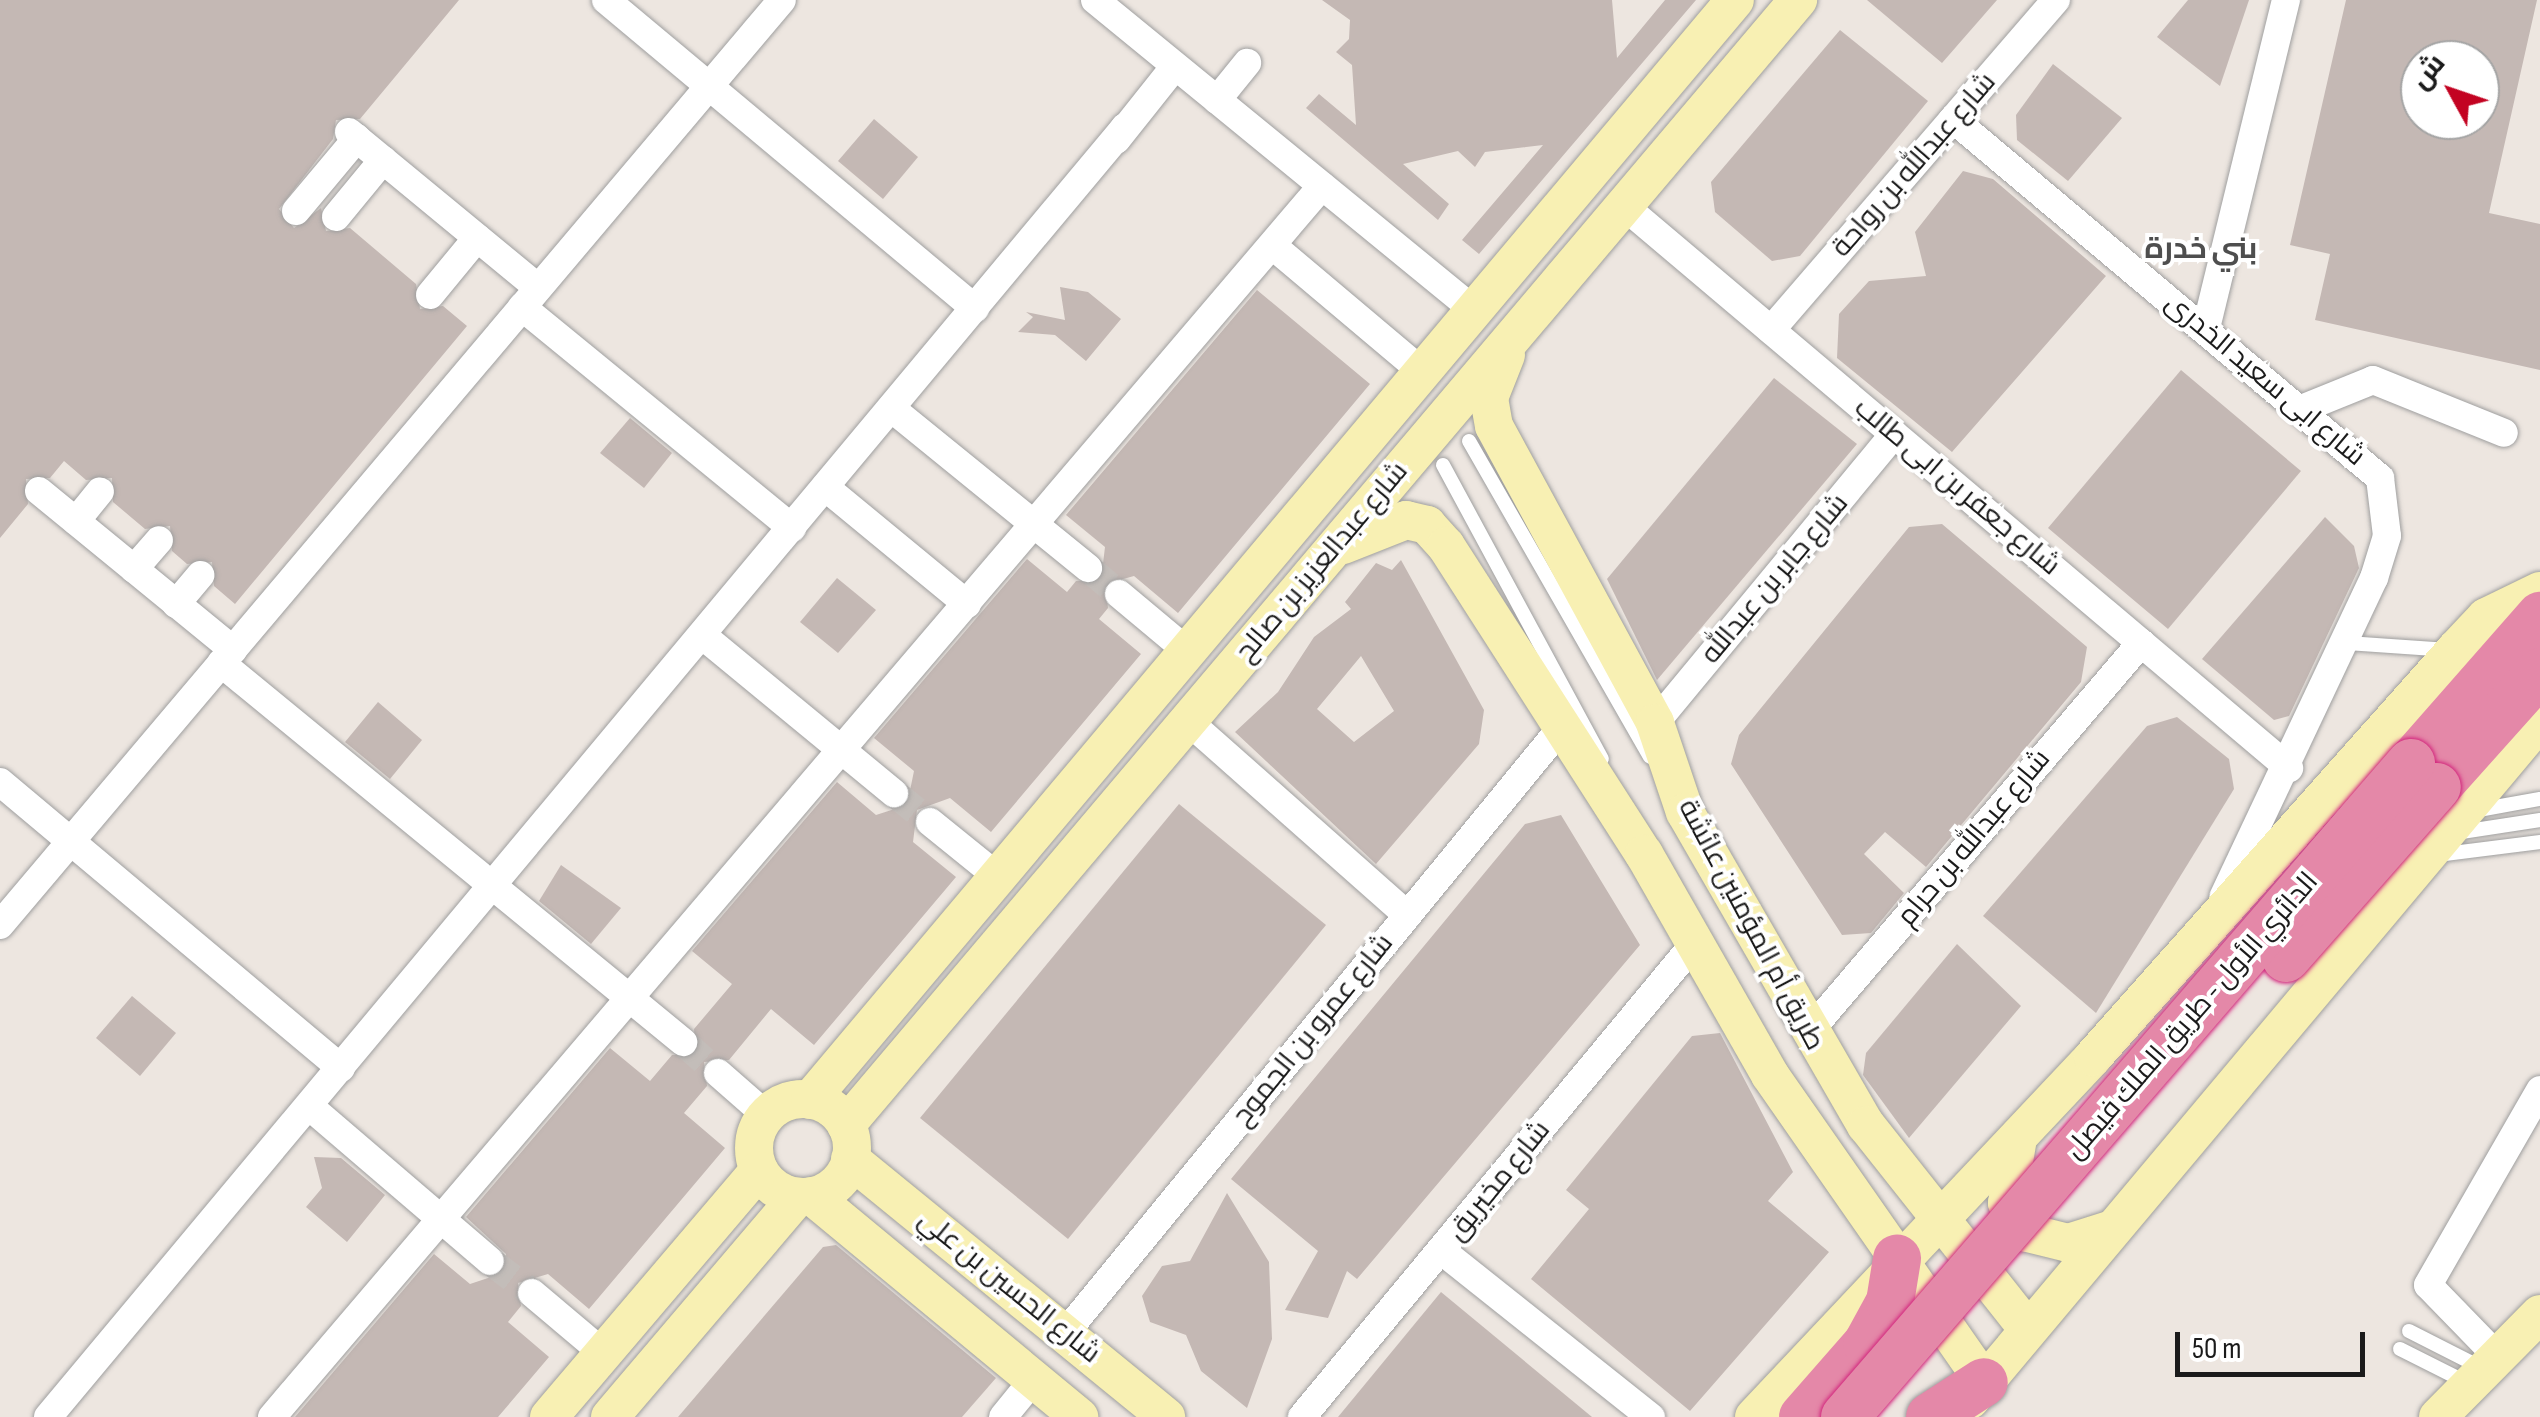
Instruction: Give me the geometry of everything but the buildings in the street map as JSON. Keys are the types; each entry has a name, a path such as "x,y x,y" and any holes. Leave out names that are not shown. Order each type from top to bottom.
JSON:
{"highway":[{"name":"الدائري الأول - طريق الملك فيصل","path":"1879,1417 2436,811 2540,616"},
{"path":"2436,811 2540,672"},
{"name":"الدائري الأول - طريق الملك فيصل","path":"1845,1417 2436,811"},
{"path":"1804,1417 1867,1344 1890,1302 1896,1259"},
{"path":"1930,1417 1970,1400"}],"main road":[{"name":"شارع عبدالعزيز بن صالح","path":"810,1100 1734,0"},
{"name":"شارع عبدالعزيز بن صالح","path":"611,1417 804,1196 841,1179 848,1142 1188,722 1798,0"},
{"path":"1674,72 1711,103"},
{"path":"1531,239 1569,271"},
{"name":"طريق أم المؤمنين عائشة","path":"1522,326 1489,398 1494,426 1656,723 1685,812 1808,1033 1940,1216 2028,1328"},
{"name":"طريق أم المؤمنين عائشة","path":"1332,550 1406,520 1427,525 1644,854 1694,944 1896,1259 1970,1400"},
{"path":"1754,1417 1896,1259 2018,1138 2540,559"},
{"path":"2486,617 2540,591"},
{"path":"1970,1400 2109,1230 2436,811 2540,721"},
{"path":"759,1170 754,1141 766,1115 810,1100 848,1142"},
{"path":"2018,1138 2007,1203 2024,1232 2068,1243 2109,1230"},
{"name":"شارع الحسين بن علي","path":"848,1142 1166,1417"},
{"path":"759,1170 804,1196"},
{"path":"549,1417 759,1170"},
{"name":"شارع الحسين بن علي","path":"804,1196 1079,1417"},
{"path":"2438,1417 2540,1314"}],"street":[{"path":"606,0 975,308"},
{"path":"0,925 782,0"},
{"name":"شارع عبدالله بن رواحة","path":"1771,330 2056,0"},
{"path":"2206,328 2286,0"},
{"path":"1105,3 1216,100 1472,310"},
{"path":"1216,100 1247,63"},
{"path":"48,1417 1176,66"},
{"name":"شارع ابى سعيد الخدرى","path":"1953,120 2304,408 2380,478 2388,536 2348,643 2206,932"},
{"path":"296,210 353,135 477,238 530,297 792,528"},
{"path":"336,216 383,160"},
{"path":"272,1417 1322,186"},
{"name":"شارع جعفر بن ابى طالب","path":"1624,206 2289,768"},
{"path":"430,295 477,238"},
{"path":"1273,246 1420,370"},
{"path":"2304,408 2373,380 2504,432"},
{"path":"892,408 1088,568"},
{"name":"شارع جابر بن عبدالله","path":"1656,723 1894,434"},
{"path":"826,487 968,604"},
{"path":"39,492 176,604 227,656 494,886 683,1042"},
{"path":"76,521 100,492"},
{"path":"134,569 159,540"},
{"path":"176,604 200,575"},
{"path":"1119,594 1186,650"},
{"path":"702,635 894,794"},
{"name":"شارع عبدالله بن حرام","path":"1808,1033 2140,643"},
{"path":"1188,722 1408,915"},
{"name":"شارع عمرو بن الجموح","path":"1066,1332 1560,728"},
{"path":"0,782 341,1068"},
{"path":"930,822 997,876"},
{"name":"شارع مخيريق","path":"1302,1417 1694,944"},
{"path":"718,1073 766,1115"},
{"path":"2485,1370 2428,1285 2540,1090"},
{"path":"309,1106 490,1261"},
{"path":"1442,1251 1651,1417"},
{"path":"532,1294 604,1352"},
{"path":"1003,1417 1034,1379"}],"lane":[{"path":"1468,441 1685,812"},
{"path":"1443,466 1596,746 1644,854"},
{"path":"2348,643 2455,650"},
{"path":"2436,811 2540,799"},
{"path":"2436,811 2540,820"},
{"path":"2436,811 2540,842"},
{"path":"2410,1331 2485,1370"},
{"path":"2400,1348 2485,1370"}],"tunnel":[{"path":"1088,568 1119,594"},
{"path":"894,793 930,822"},
{"path":"683,1042 718,1073"},
{"path":"490,1261 532,1293"}],"district":[{"name":"بني خدرة","path":"2201,249"}]}
